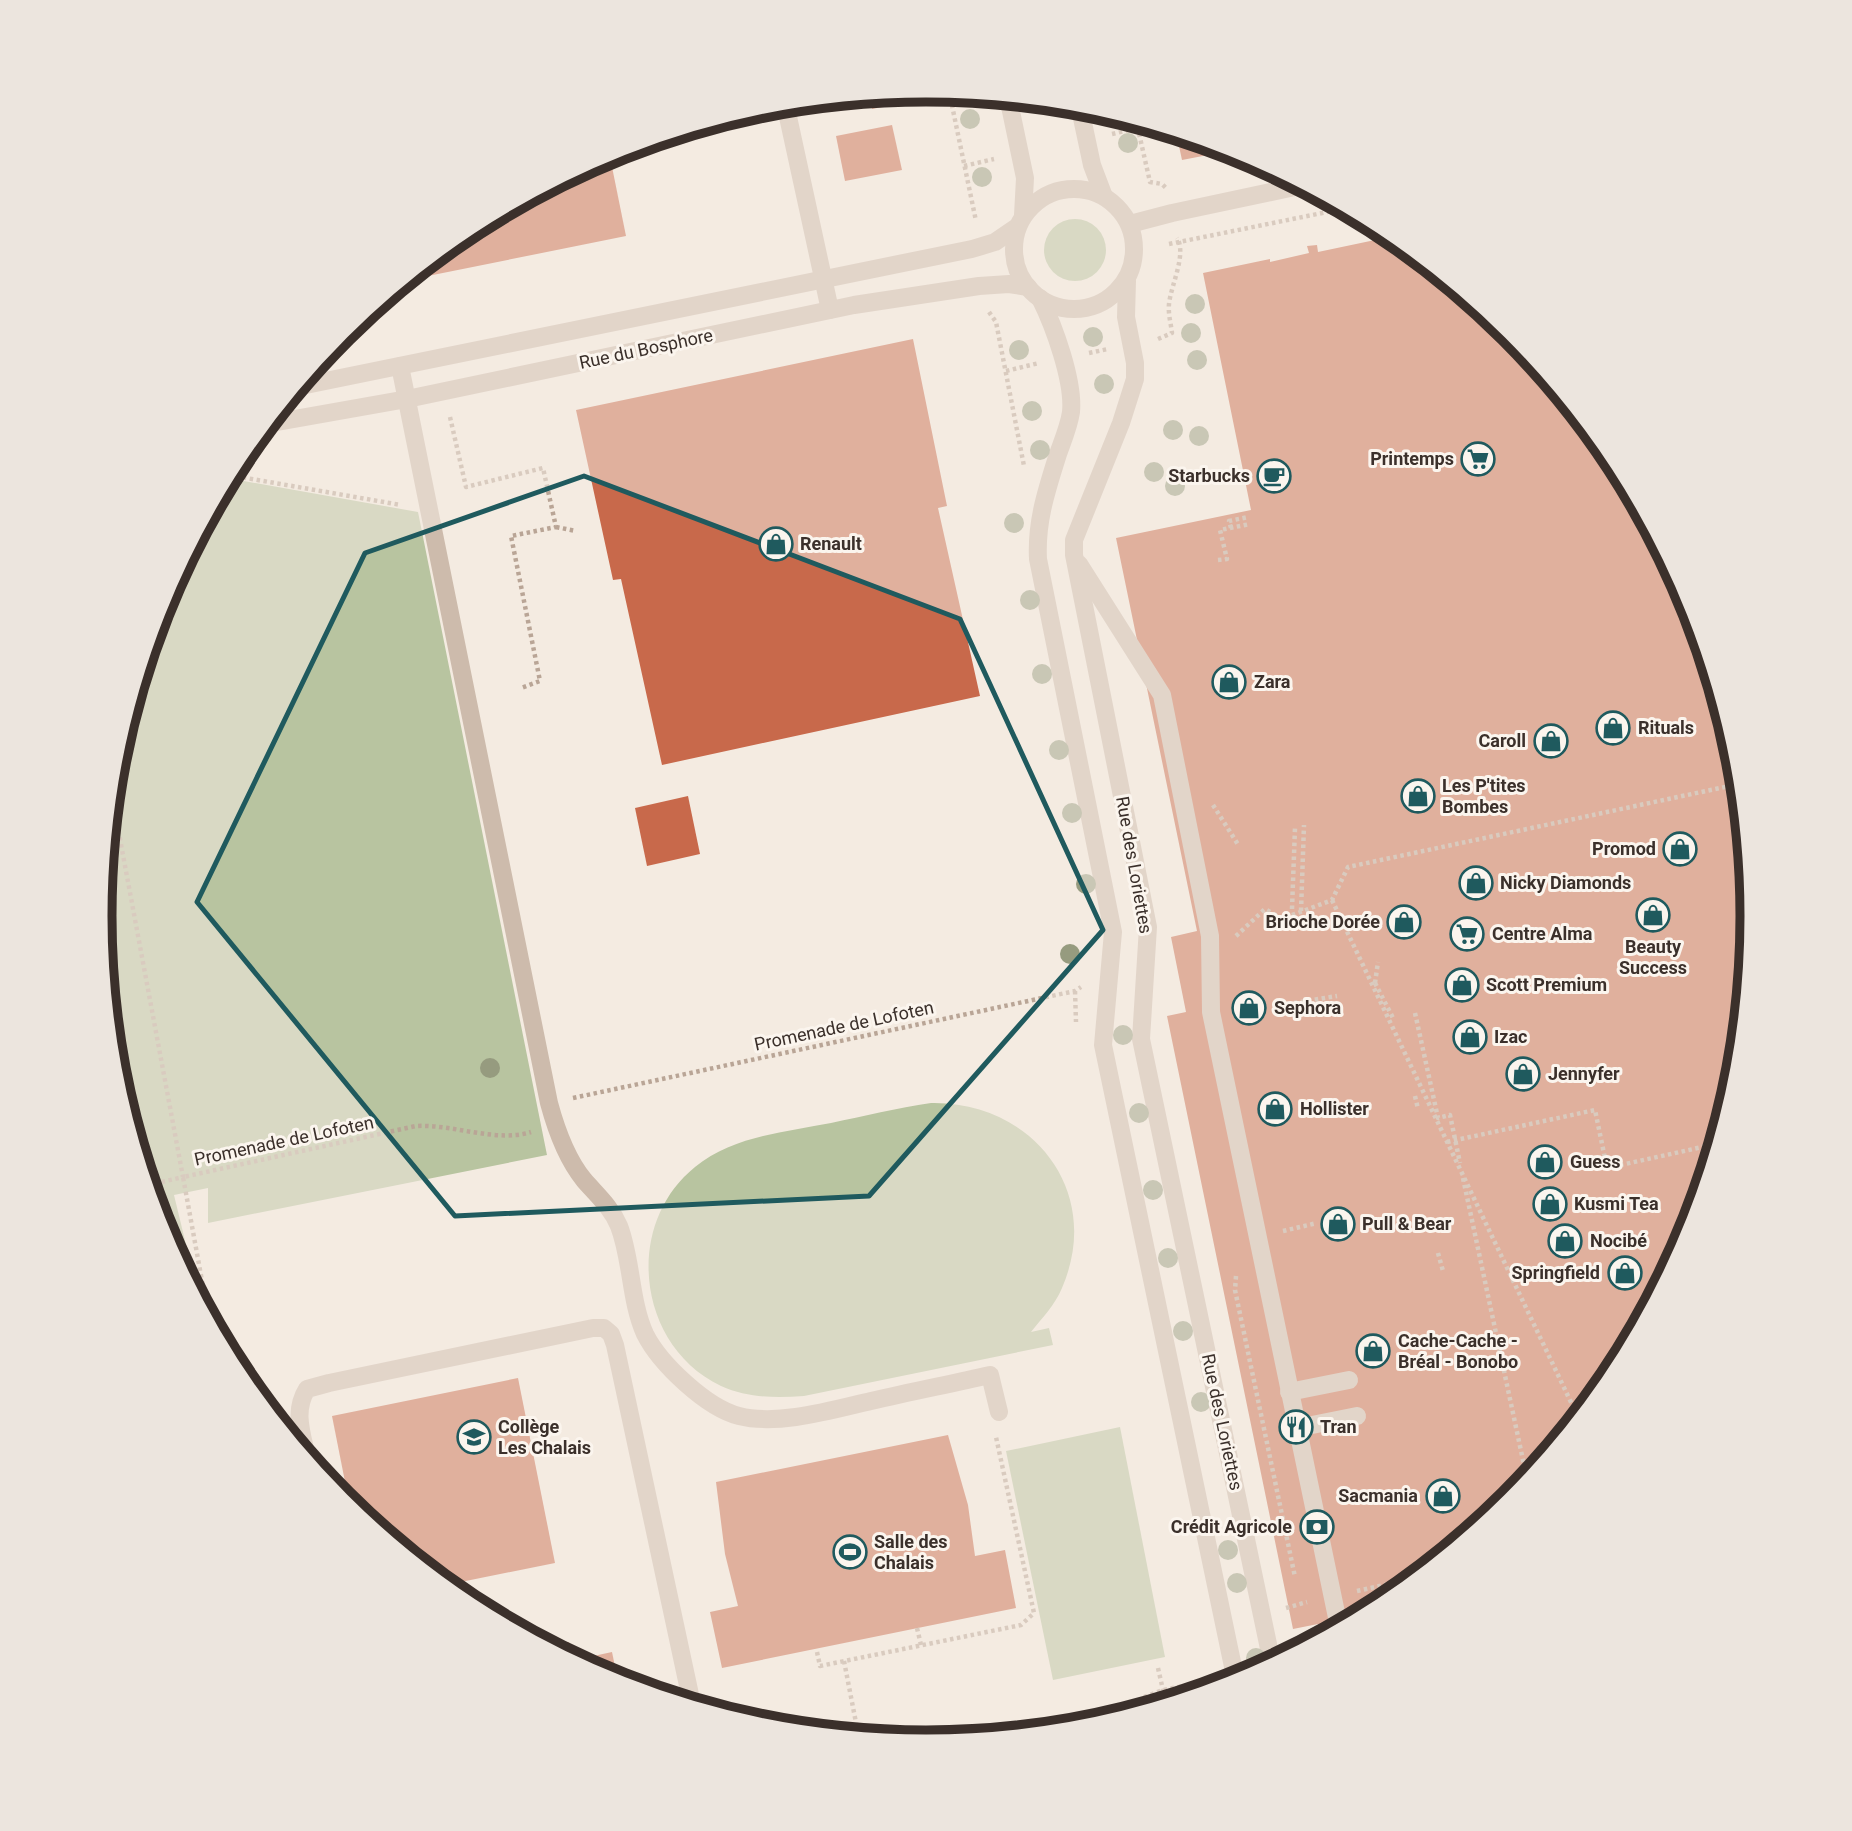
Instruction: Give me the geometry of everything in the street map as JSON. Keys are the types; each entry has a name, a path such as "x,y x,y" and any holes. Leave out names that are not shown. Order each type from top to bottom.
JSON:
{"street":[{"path":"1010,106 1025,178 1020,221 1013,247 1019,273 1034,293 1062,307 1089,307 1114,295 1127,281 1132,269 1134,250 1130,225 1119,205 1103,194 1082,190 1062,191 1044,197 1020,221"},
{"path":"787,114 830,310"},
{"path":"1081,116 1094,172 1103,194"},
{"path":"1130,225 1172,213 1291,188"},
{"name":"Rue du Bosphore","path":"310,384 972,249 995,242 1020,221"},
{"name":"Rue des Loriettes","path":"1127,281 1126,317 1135,363 1135,379 1121,422 1074,540 1074,555 1148,928 1141,1039 1270,1653"},
{"name":"Rue du Bosphore","path":"279,422 407,399 830,310 979,286 1009,284 1034,293"},
{"name":"Rue des Loriettes","path":"1034,293 1054,327 1070,395 1071,411 1044,498 1037,532 1038,559 1113,932 1103,1045 1234,1670"},
{"path":"400,366 549,1103 565,1149 582,1178 604,1200 616,1220 645,1333 672,1371 687,1386 738,1416 765,1419 809,1415 990,1375 999,1412"},
{"path":"1074,555 1161,695 1210,936 1211,1012 1337,1618"},
{"path":"303,1439 299,1406 307,1389 524,1342 604,1328 611,1334 615,1345 690,1694"},
{"path":"1289,1392 1349,1380"},
{"path":"1297,1428 1357,1416"}],"path":[{"path":"1086,139 1135,129"},
{"path":"1132,343 1157,339 1172,333 1169,307 1172,282 1179,266 1180,243 1168,191 1163,184 1150,183 1138,129"},
{"path":"964,166 1019,154"},
{"path":"1134,250 1333,211"},
{"path":"445,391 466,487 543,468 556,527"},
{"path":"240,477 430,510"},
{"path":"1218,560 1227,559 1220,530 1228,529 1252,524 1250,516 1229,518 1228,529"},
{"path":"521,688 540,681 510,536 556,527 576,531"},
{"path":"1500,793 1527,786"},
{"path":"1227,944 1265,909 1282,919 1332,900 1348,867 1729,786"},
{"path":"1210,801 1239,845"},
{"path":"1301,911 1304,825"},
{"path":"1292,909 1295,828"},
{"path":"117,829 204,1290"},
{"path":"1332,900 1574,1408"},
{"path":"1375,983 1378,962"},
{"path":"1366,967 1393,1017"},
{"name":"Promenade de Lofoten","path":"549,1103 1075,990 1092,981 1109,983"},
{"path":"1294,1003 1337,996"},
{"path":"1295,1011 1337,1004"},
{"path":"1415,1013 1438,1118 1450,1115 1524,1467"},
{"path":"1415,1096 1418,1109"},
{"path":"1447,1142 1595,1110 1607,1168 1706,1146"},
{"name":"Promenade de Lofoten","path":"157,1183 416,1126 433,1125 517,1136 555,1125"},
{"path":"1438,1253 1443,1271"},
{"path":"1236,1290 1295,1577"},
{"path":"817,1652 821,1666 1021,1625 1034,1613 992,1418 999,1412"},
{"path":"917,1629 921,1645"},
{"path":"844,1661 857,1726"},
{"path":"1158,1668 1163,1690"},
{"path":"1144,1697 1193,1684"}],"highlighted area":[{"path":"584,476 960,619 1103,930 869,1196 455,1216 197,902 365,553"}],"green space":[{"path":"1075,219 1087,221 1097,228 1104,238 1104,262 1097,272 1087,279 1075,281 1063,279 1053,272 1046,262 1044,250 1046,238 1053,228 1063,221"},
{"path":"238,480 418,512 547,1155 208,1223 208,1188 174,1195 189,1257 155,1177 140,1126 119,1022 114,969 112,916 119,809 140,705 155,654 196,555"},
{"path":"931,1103 967,1106 1000,1117 1028,1135 1050,1158 1066,1186 1073,1218 1073,1252 1059,1294 1031,1332 1049,1328 1053,1345 804,1396 772,1397 741,1393 721,1386 693,1367 671,1343 657,1314 650,1283 649,1251 657,1220 672,1191 695,1167 726,1148 743,1142"},
{"path":"1120,1427 1165,1657 1053,1680 1006,1451"}],"building":[{"path":"906,102 872,109 871,103"},
{"path":"892,125 902,170 845,181 836,136"},
{"path":"1178,142 1213,154 1182,160"},
{"path":"611,164 626,236 421,277 519,211"},
{"name":"Centre Alma","path":"1378,239 1422,270 1502,340 1572,420 1603,463 1656,555 1697,654 1712,705 1733,809 1740,916 1733,1022 1712,1126 1697,1177 1656,1276 1603,1368 1538,1452 1502,1491 1463,1527 1422,1561 1333,1620 1319,1628 1318,1624 1293,1629 1167,1016 1186,1012 1171,937 1197,931 1116,538 1251,510 1203,273 1309,253 1307,246 1317,245 1318,252"},
{"name":"Renault","path":"913,339 947,506 938,508 980,696 662,765 621,579 613,580 576,410"},
{"path":"688,796 700,854 647,866 635,808"},
{"path":"518,1378 555,1563 460,1582 389,1527 346,1487 332,1416"},
{"name":"Salle des Chalais","path":"948,1435 968,1505 975,1556 1005,1550 1016,1608 722,1668 710,1612 738,1606 725,1554 716,1482"},
{"path":"612,1652 615,1669 614,1668 590,1657"}],"place":[{"name":"Printemps","path":"1478,459"},
{"name":"Starbucks","path":"1274,476"},
{"name":"Renault","path":"776,544"},
{"name":"Zara","path":"1229,682"},
{"name":"Rituals","path":"1613,728"},
{"name":"Caroll","path":"1551,741"},
{"name":"Les P'tites Bombes","path":"1418,796"},
{"name":"Promod","path":"1680,849"},
{"name":"Nicky Diamonds","path":"1476,883"},
{"name":"Beauty Success","path":"1653,915"},
{"name":"Brioche Dorée","path":"1404,922"},
{"name":"Centre Alma","path":"1467,934"},
{"name":"Scott Premium","path":"1462,985"},
{"name":"Sephora","path":"1249,1008"},
{"name":"Izac","path":"1470,1037"},
{"name":"Jennyfer","path":"1523,1074"},
{"name":"Hollister","path":"1275,1109"},
{"name":"Guess","path":"1545,1162"},
{"name":"Kusmi Tea","path":"1550,1204"},
{"name":"Pull & Bear","path":"1338,1224"},
{"name":"Nocibé","path":"1565,1241"},
{"name":"Springfield","path":"1625,1273"},
{"name":"Cache-Cache - Bréal - Bonobo","path":"1373,1351"},
{"name":"Tran","path":"1296,1427"},
{"name":"Collège Les Chalais","path":"474,1437"},
{"name":"Sacmania","path":"1443,1496"},
{"name":"Crédit Agricole","path":"1317,1527"},
{"name":"Salle des Chalais","path":"850,1552"}]}
